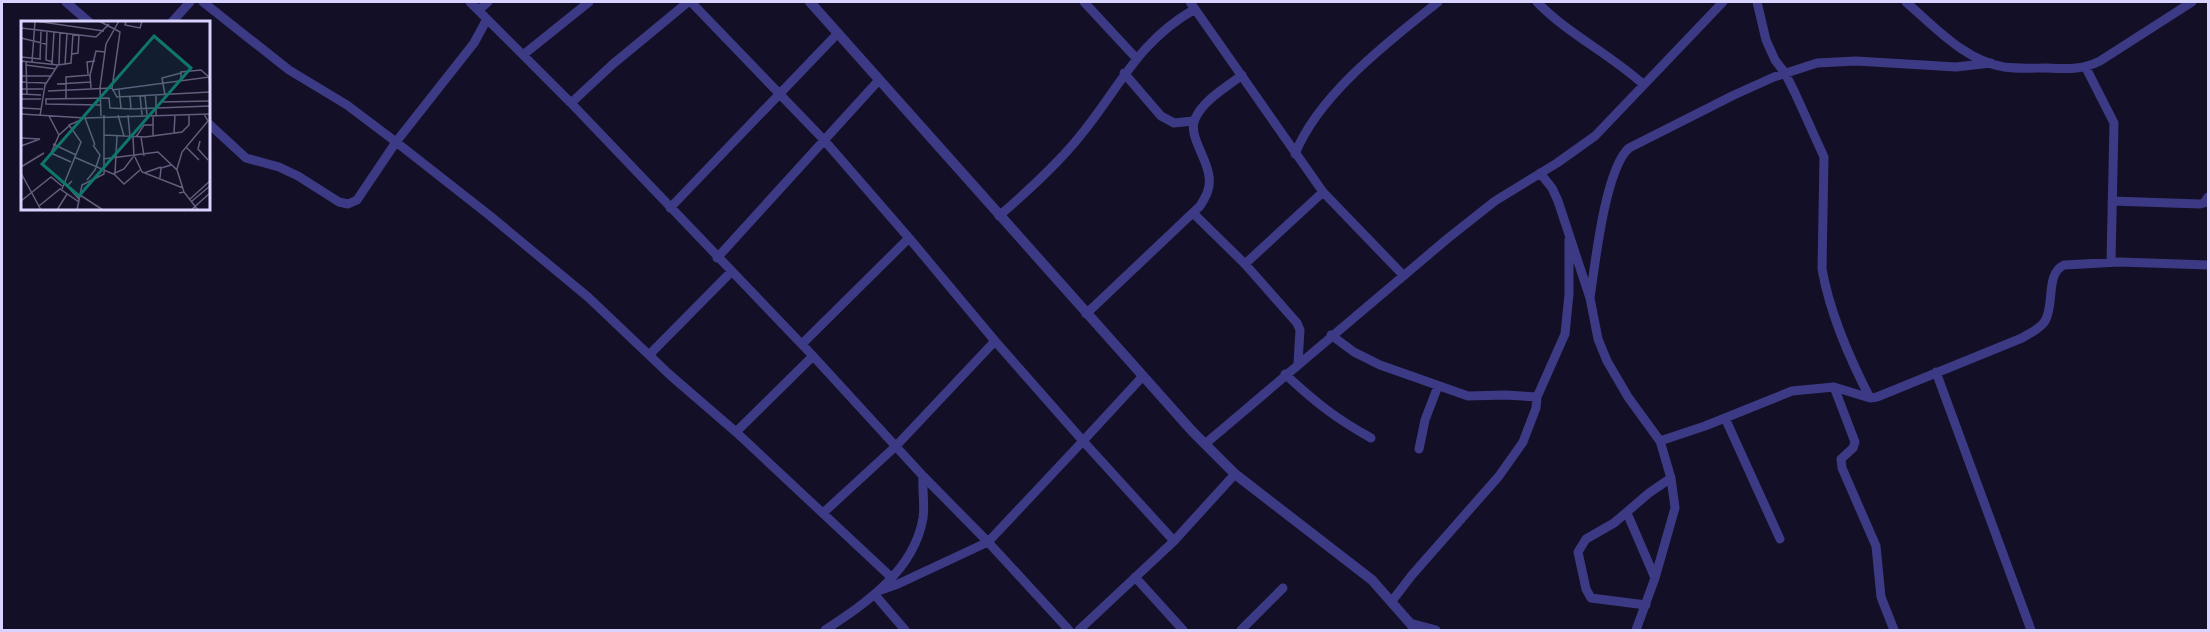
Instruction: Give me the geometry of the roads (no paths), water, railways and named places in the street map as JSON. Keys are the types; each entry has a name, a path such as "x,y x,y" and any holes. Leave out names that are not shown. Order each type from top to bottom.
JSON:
{"street":[{"path":"66,2 88,21"},
{"path":"173,21 190,2"},
{"path":"203,2 290,70 346,105 396,142 588,297 892,578"},
{"path":"470,2 571,103 717,258 802,344 1069,630"},
{"path":"479,10 488,2"},
{"path":"523,55 589,2"},
{"path":"571,103 613,64 690,2 824,141 995,341 1174,541"},
{"path":"810,2 1086,314 1205,444 1235,474 1372,580 1413,626 1436,630"},
{"path":"1084,2 1136,58"},
{"path":"1295,154 1305,131 1346,82 1438,2"},
{"path":"1537,2 1556,20 1626,68 1644,85"},
{"path":"1205,444 1331,335 1495,201 1595,136 1723,2"},
{"path":"1756,2 1766,40 1775,60 1785,73 1821,146 1824,157 1823,277 1851,361 1869,398"},
{"path":"1906,2 1961,49 1991,63 2022,68 2086,68 2186,3"},
{"path":"999,216 1048,171 1084,132 1136,58 1192,5 1323,192 1403,275"},
{"path":"210,125 246,158 279,167 314,185 339,202 348,204 357,200 396,142 474,43 487,19"},
{"path":"670,208 838,33"},
{"path":"1590,298 1604,216 1615,170 1624,152 1641,141 1785,73 1817,63 1956,68 1991,63"},
{"path":"2086,68 2114,123 2111,262"},
{"path":"1124,73 1161,116 1174,123 1193,121"},
{"path":"1086,314 1193,213 1209,188 1207,164 1193,130 1193,121 1211,99 1242,75"},
{"path":"717,258 879,80"},
{"path":"1540,173 1552,188 1590,298 1598,339 1607,362 1628,397 1660,441 1671,478 1675,508 1655,578 1636,630"},
{"path":"1245,264 1323,192"},
{"path":"2112,201 2200,204 2208,198"},
{"path":"1193,213 1245,264 1299,327 1298,363"},
{"path":"802,344 909,238"},
{"path":"1392,601 1412,575 1500,476 1514,457 1528,430 1536,408 1537,397 1565,334 1569,294 1569,240"},
{"path":"1660,441 1792,391 1834,387 1869,398 1877,397 2022,338 2046,318 2054,274 2059,267 2070,263 2208,265"},
{"path":"649,355 731,272"},
{"path":"1331,335 1354,352 1403,374 1473,397 1505,394 1537,397"},
{"path":"823,513 896,446 995,341"},
{"path":"736,432 813,356"},
{"path":"1936,372 2031,630"},
{"path":"1285,374 1339,420 1371,438"},
{"path":"877,593 988,542 1143,376"},
{"path":"1419,449 1425,420 1438,386"},
{"path":"1834,387 1855,442 1854,448 1841,459 1842,468 1876,546 1881,597 1892,626 1882,630"},
{"path":"1725,418 1780,539"},
{"path":"1079,630 1174,541 1235,474"},
{"path":"825,630 877,593 902,567 918,537 923,516 923,476"},
{"path":"1646,605 1619,600 1593,599 1586,590 1578,552 1586,539 1627,513 1649,493 1671,478"},
{"path":"1627,513 1655,578"},
{"path":"1135,577 1183,630"},
{"path":"1241,630 1283,588"},
{"path":"877,593 905,630"}]}
